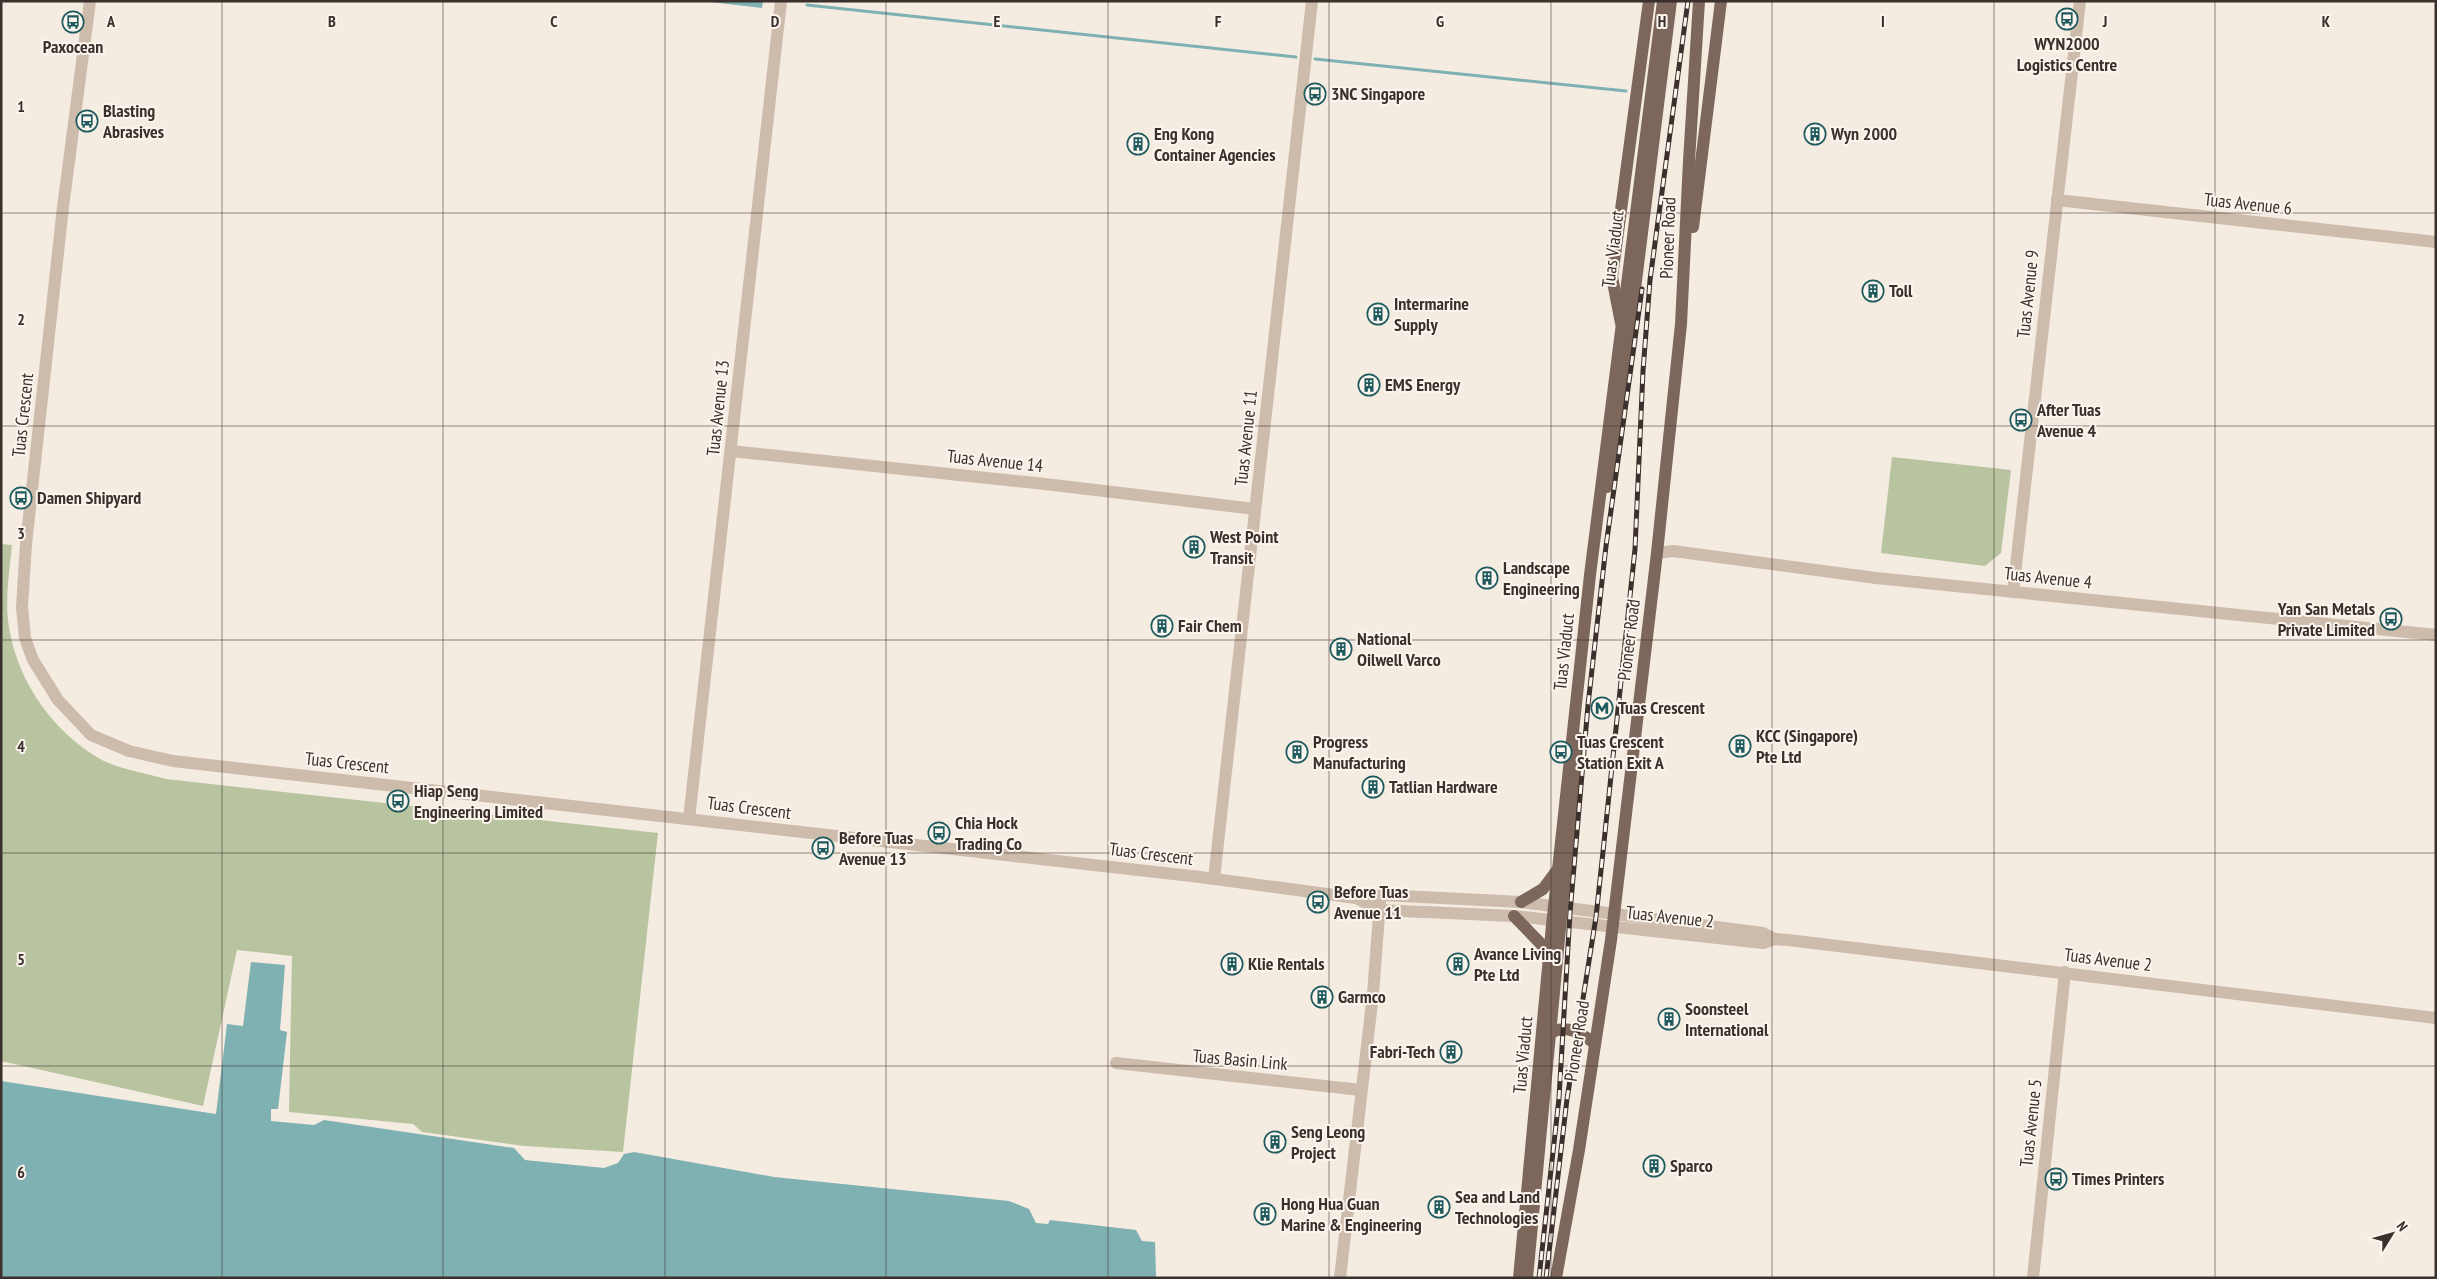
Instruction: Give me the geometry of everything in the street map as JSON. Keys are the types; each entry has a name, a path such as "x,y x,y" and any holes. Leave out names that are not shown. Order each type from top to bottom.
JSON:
{"main road":[{"path":"1621,325 1612,277 1649,1"},
{"name":"Tuas Viaduct","path":"1519,1278 1553,916 1589,584 1663,1"},
{"name":"Pioneer Road","path":"1527,1278 1566,860 1599,542 1633,305 1670,1"},
{"name":"Pioneer Road","path":"1556,1278 1579,1150 1612,928 1657,553 1682,316 1688,161 1699,1"},
{"path":"1682,316 1721,1"},
{"path":"1522,902 1542,889 1566,860"},
{"path":"1514,916 1542,945 1556,972"},
{"path":"1550,1034 1561,1029 1572,1030 1594,1043"}],"street":[{"name":"Tuas Crescent","path":"90,1 63,207 26,544 22,607 25,638 33,660 58,700 91,735 129,751 173,761 1214,879 1356,898 1380,895 1522,902 1614,913"},
{"name":"Tuas Avenue 13","path":"690,819 781,1"},
{"name":"Tuas Avenue 11","path":"1214,879 1312,1"},
{"name":"Tuas Avenue 9","path":"2013,592 2080,1"},
{"name":"Tuas Avenue 6","path":"2056,200 2436,242"},
{"name":"Tuas Avenue 14","path":"731,451 1038,483 1255,510"},
{"name":"Tuas Avenue 4","path":"1657,553 1673,551 1876,578 2436,635"},
{"path":"1340,1278 1360,1090 1373,994 1380,895"},
{"name":"Tuas Crescent","path":"1356,898 1379,910 1514,916 1560,922"},
{"name":"Tuas Avenue 2","path":"1614,913 1763,933 1775,939 2065,972 2436,1018"},
{"name":"Tuas Avenue 2","path":"1560,922 1763,943 1775,939"},
{"name":"Tuas Avenue 5","path":"2033,1278 2065,972"},
{"name":"Tuas Basin Link","path":"1116,1063 1360,1090"}],"green space":[{"path":"1892,457 2011,470 2001,553 1985,566 1881,553"},
{"path":"1,544 12,545 7,611 10,633 22,671 31,689 54,721 83,748 100,759 123,768 166,779 658,833 623,1152 524,1146 422,1132 413,1124 289,1112 292,956 237,950 203,1106 1,1061"}],"water":[{"path":"702,1 763,1 762,8"},
{"path":"251,962 285,965 280,1030 287,1032 278,1109 271,1109 271,1121 314,1125 324,1120 514,1148 525,1160 604,1168 618,1163 624,1154 634,1152 774,1177 1009,1201 1029,1209 1036,1223 1048,1224 1050,1220 1136,1230 1142,1241 1155,1242 1156,1278 1,1278 1,1081 216,1114 227,1024 243,1026"}],"waterway":[{"path":"807,5 1296,57"},
{"path":"1315,59 1626,91"}],"railway":[{"path":"1546,1278 1567,1099 1596,917 1635,549 1643,371 1650,280 1688,1"},
{"path":"1539,1278 1559,1098 1570,913 1588,705 1606,546 1642,289"}],"place":[{"name":"WYN2000 Logistics Centre","path":"2067,19"},
{"name":"Paxocean","path":"73,22"},
{"name":"3NC Singapore","path":"1315,94"},
{"name":"Blasting Abrasives","path":"87,121"},
{"name":"Wyn 2000","path":"1815,134"},
{"name":"Eng Kong Container Agencies","path":"1138,144"},
{"name":"Toll","path":"1873,291"},
{"name":"Intermarine Supply","path":"1378,314"},
{"name":"EMS Energy","path":"1369,385"},
{"name":"After Tuas Avenue 4","path":"2021,420"},
{"name":"Damen Shipyard","path":"21,498"},
{"name":"West Point Transit","path":"1194,547"},
{"name":"Landscape Engineering","path":"1487,578"},
{"name":"Yan San Metals Private Limited","path":"2391,619"},
{"name":"Fair Chem","path":"1162,626"},
{"name":"National Oilwell Varco","path":"1341,649"},
{"name":"Tuas Crescent","path":"1602,708"},
{"name":"KCC (Singapore) Pte Ltd","path":"1740,746"},
{"name":"Progress Manufacturing","path":"1297,752"},
{"name":"Tuas Crescent Station Exit A","path":"1561,752"},
{"name":"Tatlian Hardware","path":"1373,787"},
{"name":"Hiap Seng Engineering Limited","path":"398,801"},
{"name":"Chia Hock Trading Co","path":"939,833"},
{"name":"Before Tuas Avenue 13","path":"823,848"},
{"name":"Before Tuas Avenue 11","path":"1318,902"},
{"name":"Klie Rentals","path":"1232,964"},
{"name":"Avance Living Pte Ltd","path":"1458,964"},
{"name":"Garmco","path":"1322,997"},
{"name":"Soonsteel International","path":"1669,1019"},
{"name":"Fabri-Tech","path":"1451,1052"},
{"name":"Seng Leong Project","path":"1275,1142"},
{"name":"Sparco","path":"1654,1166"},
{"name":"Times Printers","path":"2056,1179"},
{"name":"Sea and Land Technologies","path":"1439,1207"},
{"name":"Hong Hua Guan Marine & Engineering","path":"1265,1214"}]}
